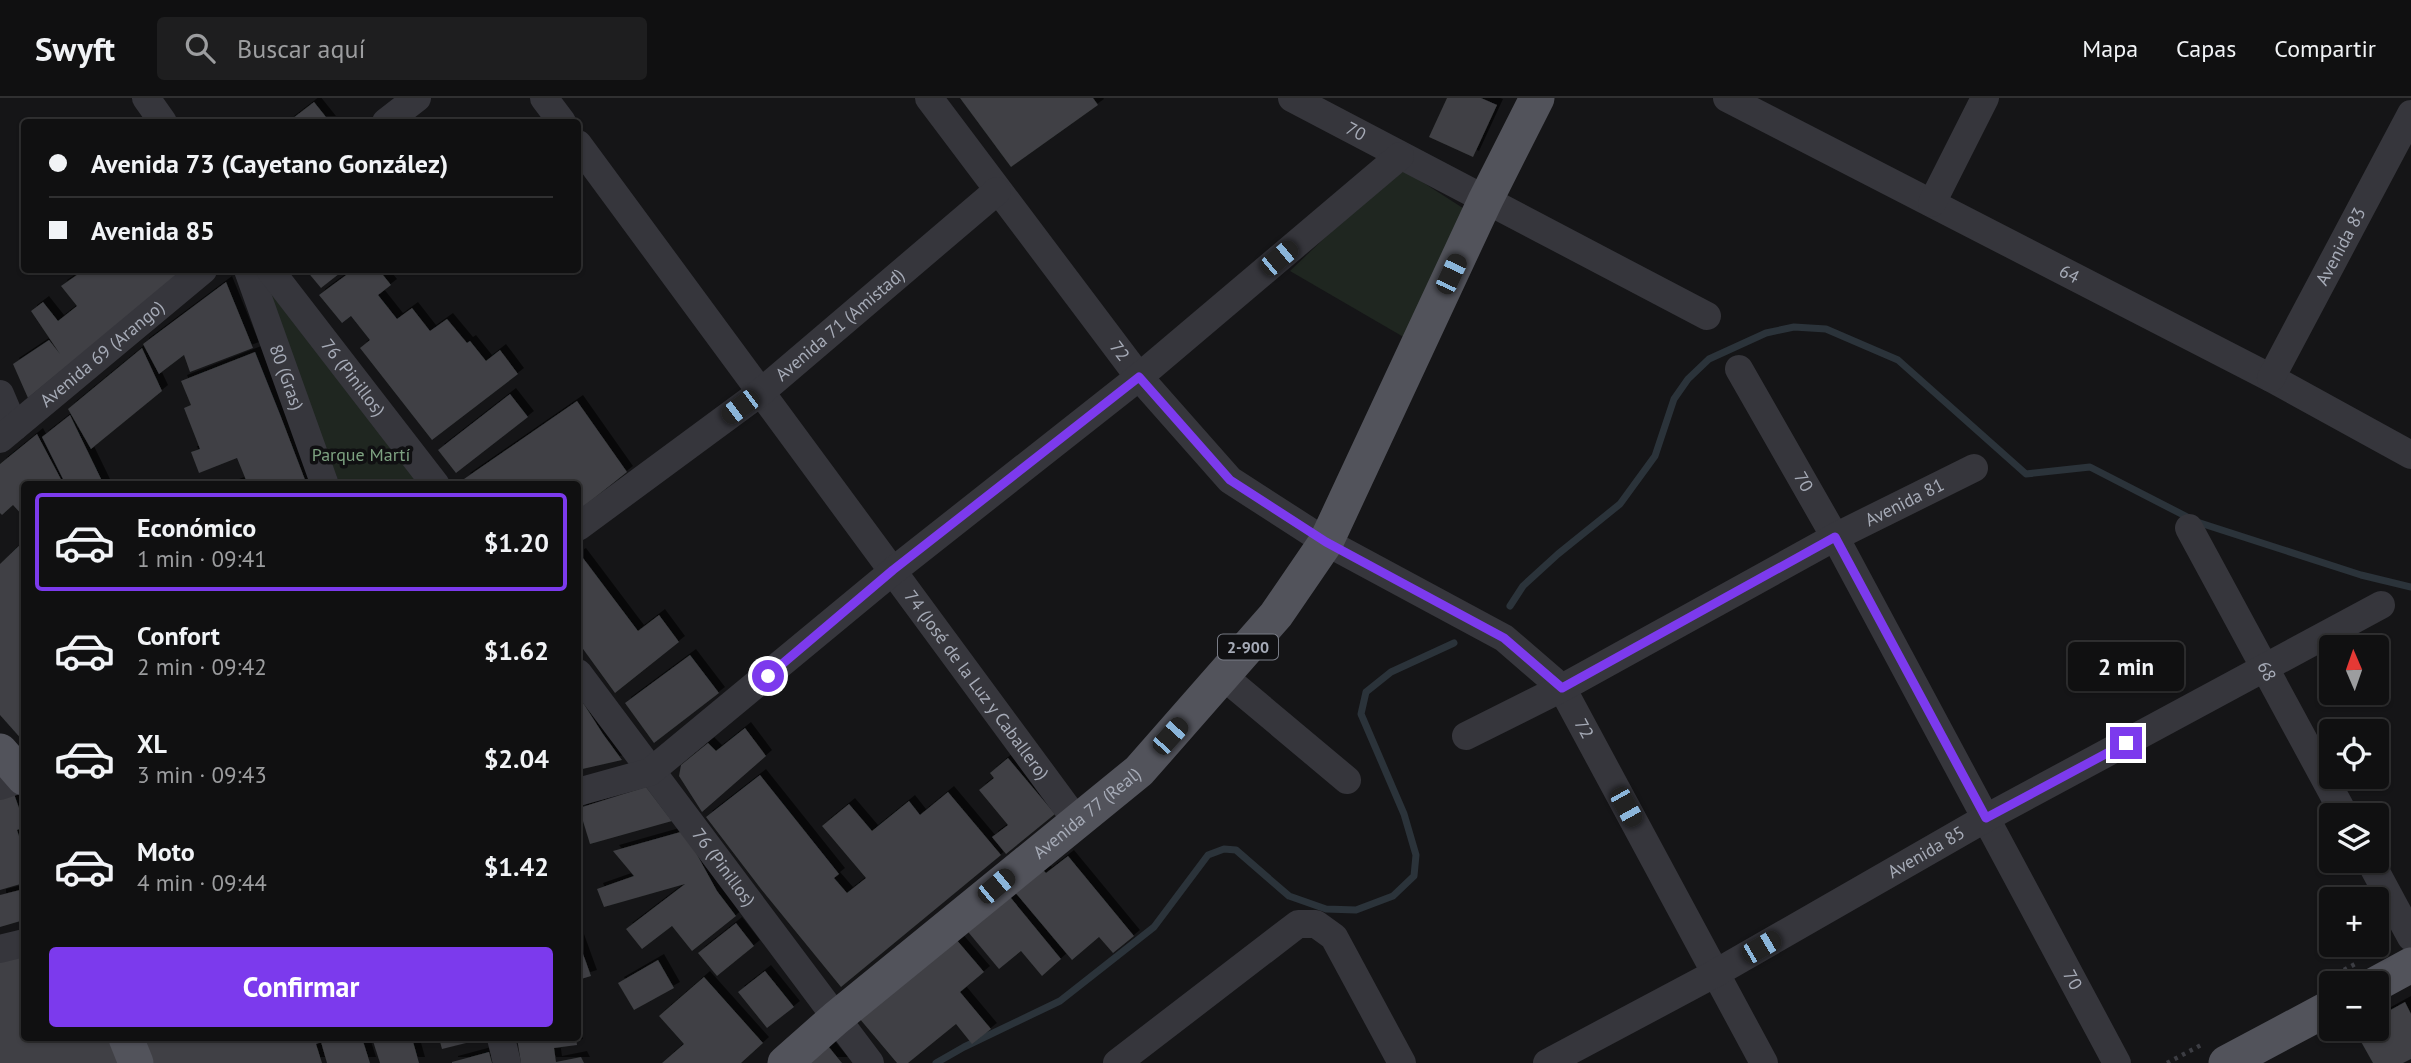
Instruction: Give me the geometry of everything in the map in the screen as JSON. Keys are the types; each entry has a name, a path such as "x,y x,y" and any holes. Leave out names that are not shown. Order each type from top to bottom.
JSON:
{"main road":[{"name":"Avenida 77 (Real)","path":"785,1063 1076,820 1139,771 1276,615 1326,542 1485,201 1538,98"},
{"path":"0,751 21,775"},
{"path":"2389,977 2411,965"},
{"path":"2226,1063 2319,1013"},
{"path":"127,1041 136,1063"}],"street":[{"path":"146,98 161,119"},
{"path":"390,119 417,98"},
{"path":"544,98 560,119"},
{"name":"72","path":"929,98 1139,377 1230,480 1326,542 1504,638 1562,688 1764,1063"},
{"name":"70","path":"1292,98 1707,316"},
{"name":"64","path":"1727,98 2271,378 2411,455"},
{"path":"1932,203 1985,98"},
{"name":"Avenida 83","path":"2271,378 2411,114"},
{"name":"74 (José de la Luz y Caballero)","path":"581,148 1076,820"},
{"path":"581,791 650,772 893,570 1139,377 1400,156"},
{"name":"Avenida 71 (Amistad)","path":"581,525 761,392 997,191"},
{"name":"Avenida 69 (Arango)","path":"7,433 199,273"},
{"name":"80 (Gras)","path":"249,273 324,481"},
{"name":"76 (Pinillos)","path":"272,273 433,481"},
{"name":"70","path":"1739,369 1835,537 2117,1063"},
{"path":"0,394 7,433"},
{"name":"Avenida 81","path":"1466,736 1562,688 1835,537 1974,468"},
{"name":"68","path":"2189,528 2338,803"},
{"name":"Avenida 85","path":"1547,1063 1716,973 1986,818 2381,605"},
{"path":"1223,676 1347,780"},
{"name":"76 (Pinillos)","path":"581,677 870,1063"},
{"path":"0,786 21,779"},
{"path":"2376,873 2411,937"},
{"path":"1117,1063 1298,924 1317,924 1334,937 1402,1063"},
{"path":"0,949 21,944"},
{"path":"502,1041 507,1063"}],"green space":[{"path":"1399,167 1469,212 1407,339 1290,271"},
{"name":"Parque Martí","path":"277,290 416,481 338,481 267,297"}],"building":[{"path":"960,98 1093,98 1098,105 1011,167"},
{"path":"1447,98 1481,98 1497,105 1473,157 1429,137"},
{"path":"314,102 328,119 292,119"},
{"path":"80,273 181,273 28,398 13,364 49,340 60,354 31,311 43,302 58,321 77,306 61,286"},
{"path":"308,273 340,273 321,288"},
{"path":"349,273 381,273 391,285 378,295 397,319 412,308 430,331 447,319 486,361 500,350 518,374 432,440 360,348 370,340 351,316 342,323 319,295"},
{"path":"226,282 253,348 190,372 184,355 159,374 143,344"},
{"path":"142,348 162,391 91,449 68,409"},
{"path":"255,352 305,481 243,481 246,480 237,458 199,473 191,452 200,449 184,408 191,405 181,381"},
{"path":"510,394 528,417 456,473 438,450"},
{"path":"577,401 627,472 581,509 581,481 464,479"},
{"path":"70,415 102,481 64,481 42,437"},
{"path":"37,434 62,481 21,481 21,514 13,505 2,515 0,464"},
{"path":"21,544 21,739 0,715 0,564"},
{"path":"581,555 638,631 659,615 679,642 615,693 581,646"},
{"path":"690,655 719,693 654,743 625,703"},
{"path":"581,700 603,734 622,760 581,769"},
{"path":"745,728 766,756 702,812 679,776 681,765 708,743 716,751"},
{"path":"1008,758 1055,814 1006,854 992,837 1008,825 979,790 994,778 990,773"},
{"path":"760,775 839,874 834,878 847,893 866,878 822,826 849,804 872,831 909,801 920,815 948,792 1001,855 841,987 706,817"},
{"path":"646,787 672,821 590,844 581,807"},
{"path":"13,791 21,814 21,828 17,830 21,842 21,884 0,890 0,796"},
{"path":"684,831 717,891 736,916 692,951 672,926 642,949 626,929 685,884 604,907 597,889 634,876 613,851"},
{"path":"1068,856 1134,936 1113,953 1099,937 1072,960 1014,891 1042,869 1046,873"},
{"path":"21,890 21,921 0,927 0,895"},
{"path":"1006,892 1061,959 1042,976 1021,951 999,969 964,927"},
{"path":"736,923 754,946 717,976 698,953"},
{"path":"955,938 984,972 960,992 991,1029 972,1044 956,1024 908,1063 897,1063 859,1018"},
{"path":"581,948 591,976 581,979"},
{"path":"21,954 21,1041 113,1041 122,1063 0,1063 0,960"},
{"path":"658,960 674,988 634,1010 618,983"},
{"path":"765,971 794,1007 767,1028 738,992"},
{"path":"704,977 763,1043 741,1063 662,1063 684,1044 659,1016"},
{"path":"2405,1002 2411,1014 2411,1059 2403,1063 2373,1063 2361,1041 2389,1041 2389,1011"},
{"path":"145,1041 363,1041 370,1063 327,1063 321,1042 316,1044 322,1063 153,1063"},
{"path":"373,1041 413,1041 419,1063 380,1063"},
{"path":"440,1041 474,1041 442,1049"},
{"path":"517,1041 576,1041 577,1045 554,1048 556,1062 581,1057 584,1063 521,1063"},
{"path":"828,1046 842,1063 808,1063"},
{"path":"489,1052 492,1063 452,1063 452,1062"}],"waterway":[{"path":"1510,606 1523,586 1620,504 1655,456 1674,399 1688,379 1709,359 1766,333 1794,327 1826,329 1898,360 2026,474 2090,467 2197,522 2361,575 2411,587"},
{"path":"936,1063 1060,1001 1154,927 1208,855 1224,849 1236,850 1289,896 1326,909 1356,910 1393,896 1414,876 1416,855 1404,814 1361,714 1366,692 1391,672 1454,643"}],"route":[{"path":"768,676 893,570 1139,377 1230,480 1326,542 1504,638 1562,688 1835,537 1986,818 2126,743"}]}
